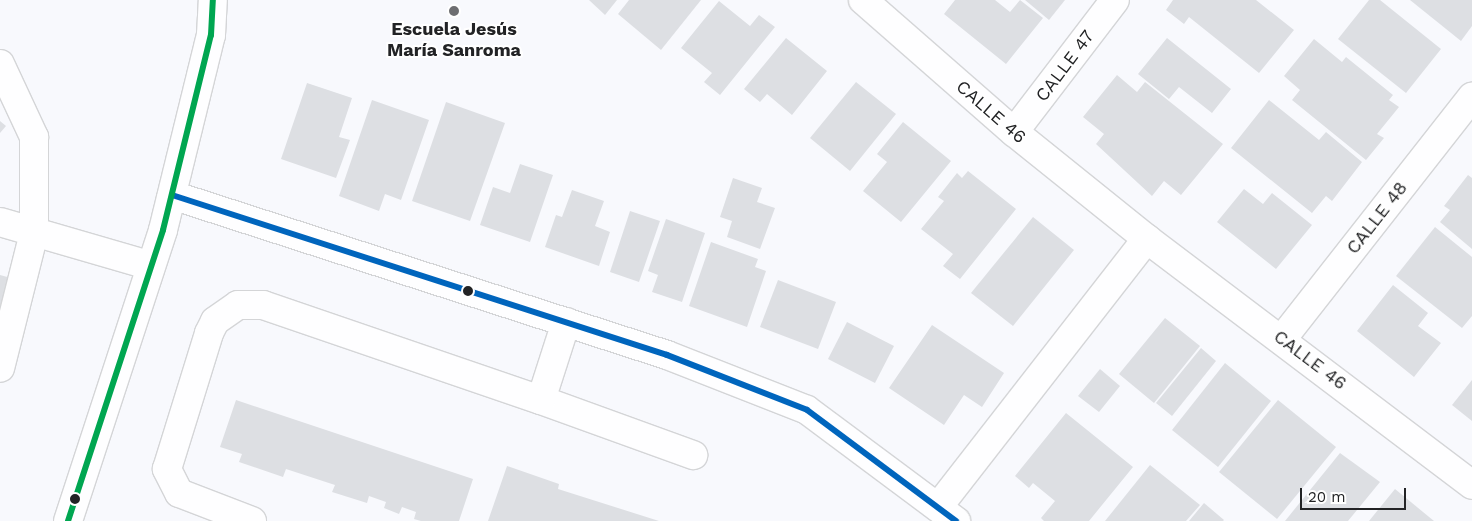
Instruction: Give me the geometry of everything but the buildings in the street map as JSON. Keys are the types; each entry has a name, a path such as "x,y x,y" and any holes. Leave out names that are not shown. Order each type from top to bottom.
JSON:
{"street":[{"path":"68,521 151,266 172,195 211,35 213,0"},
{"name":"CALLE 46","path":"863,0 1014,132 1147,238 1282,338 1472,485"},
{"name":"CALLE 47","path":"1014,132 1115,0"},
{"path":"0,64 34,137 34,233 0,368"},
{"name":"CALLE 48","path":"1282,338 1472,97"},
{"path":"172,195 667,356 807,410 947,514 1147,238"},
{"path":"0,222 151,266"},
{"path":"252,521 179,493 167,469 209,333 215,321 238,305 263,305 542,400 693,455"},
{"path":"542,400 566,322"}],"transit line":[{"path":"68,521 163,230 211,35 213,0"},
{"path":"172,195 667,355 807,410 956,521"}],"place":[{"name":"Escuela Jesús María Sanroma","path":"454,11"}]}
